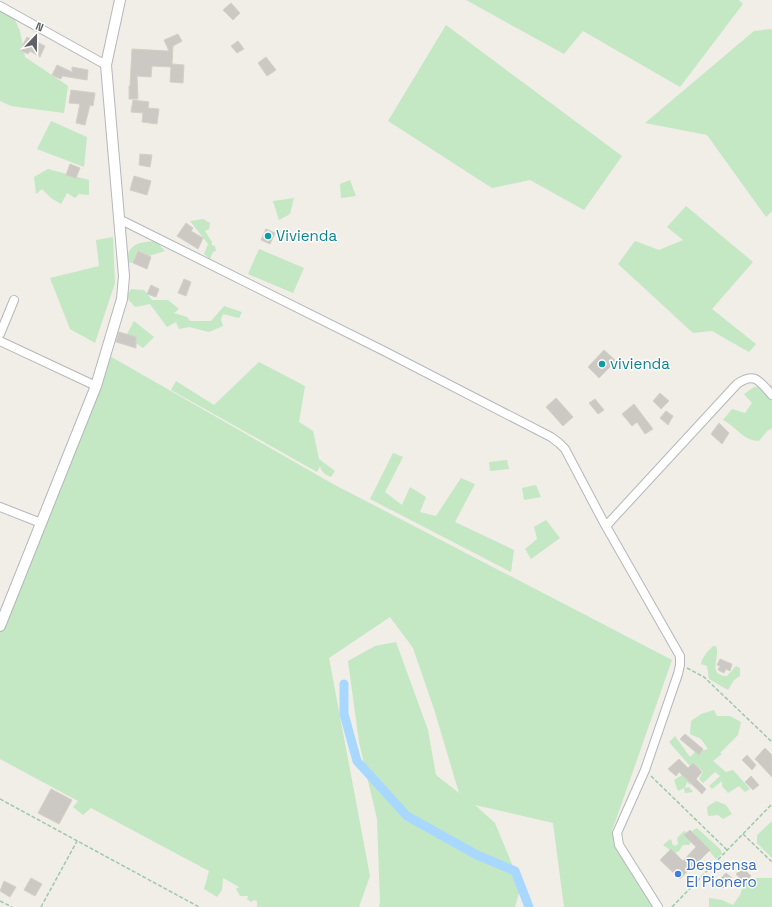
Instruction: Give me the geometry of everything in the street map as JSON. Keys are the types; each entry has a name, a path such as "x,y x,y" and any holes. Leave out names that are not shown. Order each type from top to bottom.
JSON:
{"street":[{"path":"0,626 96,386 122,299 124,276 106,65 120,0"},
{"path":"0,6 106,65"},
{"path":"119,219 378,347 551,437 559,443 568,454 606,526 680,656 678,674 645,770 617,832 623,852 658,907"},
{"path":"0,334 14,300"},
{"path":"0,341 96,386"},
{"path":"606,526 737,384 743,380 751,378 757,379 772,395"},
{"path":"0,507 42,523"}],"path":[{"path":"680,665 704,677 772,742"},
{"path":"645,770 727,850"},
{"path":"0,799 199,907"},
{"path":"672,907 772,804"},
{"path":"743,833 772,862"},
{"path":"41,907 77,841"},
{"path":"0,900 12,907"}],"green space":[{"path":"466,0 739,0 743,4 680,87 583,31 564,54"},
{"path":"0,3 9,7 20,31 25,57 68,86 64,113 11,106 0,101"},
{"path":"446,25 622,156 584,210 530,180 492,188 388,121"},
{"path":"772,29 772,211 766,217 707,135 645,123 754,31"},
{"path":"51,121 87,137 84,167 37,149"},
{"path":"48,169 89,180 89,195 79,194 75,198 67,193 61,204 51,198 42,189 36,194 34,177"},
{"path":"350,180 356,196 341,198 340,184"},
{"path":"294,198 290,214 279,220 273,201"},
{"path":"686,206 753,262 712,309 756,344 749,352 712,331 693,333 618,264 635,241 659,250 683,240 667,227"},
{"path":"203,219 210,223 209,229 205,231 212,242 212,245 215,246 216,251 213,252 210,259 204,254 208,244 190,221"},
{"path":"113,237 115,283 95,343 70,329 50,278 99,266 96,240"},
{"path":"156,241 165,251 149,256 138,251 133,263 125,262 132,247 139,243"},
{"path":"259,249 304,268 293,293 248,274"},
{"path":"131,289 144,290 152,300 168,300 179,309 174,313 187,317 190,321 211,321 224,306 242,312 239,318 223,314 221,319 223,326 209,332 189,327 179,329 176,322 167,327 150,304 135,307 126,297"},
{"path":"134,321 154,337 143,348 126,336"},
{"path":"108,355 333,484 672,660 612,831 656,907 564,907 553,823 475,805 495,823 521,886 515,907 379,907 377,819 359,742 348,661 375,646 396,642 428,730 436,775 459,793 434,709 413,648 390,617 329,658 370,876 359,907 257,907 257,901 254,900 251,902 247,899 248,896 240,896 236,889 239,887 223,878 222,890 217,897 204,889 209,871 91,808 83,815 73,807 78,801 0,759 0,619"},
{"path":"259,362 305,386 299,422 313,431 319,459 335,471 331,477 321,470 320,466 317,472 171,390 176,381 214,405"},
{"path":"772,385 772,428 767,431 759,441 748,439 723,420 732,409 745,413 752,403 744,394 754,387"},
{"path":"393,453 403,457 385,492 402,505 410,487 426,497 420,512 436,516 461,478 475,484 455,522 514,550 511,572 370,499"},
{"path":"507,460 509,469 490,471 489,462"},
{"path":"536,485 541,497 524,500 522,488"},
{"path":"546,520 560,538 531,559 525,549 537,539 534,527"},
{"path":"713,646 716,646 717,651 717,673 727,676 736,666 740,668 740,676 734,680 728,690 709,679 707,666 701,664 707,652"},
{"path":"714,710 717,716 730,716 741,722 738,735 720,753 722,754 713,761 726,772 733,770 750,789 745,792 739,786 728,793 722,786 722,781 712,789 709,786 720,776 715,772 703,783 699,779 703,772 693,763 690,766 669,742 675,736 690,757 695,752 708,749 701,739 690,734 691,721 701,714"},
{"path":"682,775 691,784 690,785 687,782 685,788 689,787 693,792 685,793 684,788 678,791 674,780"},
{"path":"716,801 726,805 732,814 723,819 718,815 708,816 707,807"},
{"path":"772,821 772,858 757,843 757,835"},
{"path":"697,828 721,850 722,854 716,859 692,831"},
{"path":"684,831 686,832 686,837 691,842 689,845 683,845 679,851 675,853 663,845 670,839 672,844 675,846 678,844 677,838"},
{"path":"756,878 772,878 772,907 709,907 709,898 722,900 733,905 740,895 744,883"}],"building":[{"path":"231,3 240,13 233,20 223,10"},
{"path":"178,34 182,41 173,46 172,64 184,65 183,83 170,82 171,67 152,66 151,77 137,76 138,99 129,99 132,49 169,51 164,40"},
{"path":"27,37 45,46 40,57 30,51 28,54 20,50"},
{"path":"238,41 244,49 237,53 231,46"},
{"path":"266,57 276,70 267,76 258,63"},
{"path":"57,65 72,72 72,67 88,70 87,80 62,76 61,79 52,75"},
{"path":"71,90 95,93 93,106 90,105 85,125 76,123 80,104 69,103"},
{"path":"133,100 149,102 148,108 159,109 157,124 142,122 143,113 131,112"},
{"path":"140,154 152,155 150,167 139,165"},
{"path":"70,164 80,168 76,178 66,175"},
{"path":"134,176 151,181 147,195 130,190"},
{"path":"186,223 193,228 191,231 203,238 198,249 177,236"},
{"name":"Vivienda","path":"266,229 275,233 270,244 261,240"},
{"path":"138,251 151,257 147,269 133,263"},
{"path":"184,279 191,282 186,296 178,293"},
{"path":"151,285 159,289 156,297 147,294"},
{"path":"119,332 136,337 136,348 116,342"},
{"name":"vivienda","path":"604,350 616,361 599,378 588,367"},
{"name":"vivienda","path":"660,393 669,401 661,409 653,401"},
{"path":"556,398 573,417 563,426 546,407"},
{"name":"vivienda","path":"595,399 604,410 598,414 589,403"},
{"name":"vivienda","path":"634,404 653,429 645,434 637,422 632,426 622,414"},
{"path":"666,411 673,416 668,425 660,418"},
{"path":"719,423 729,433 722,444 711,434"},
{"path":"720,659 732,664 730,671 726,669 724,673 718,670 720,666 717,665"},
{"path":"685,734 703,749 699,755 680,739"},
{"path":"765,748 772,755 772,777 755,759"},
{"path":"747,755 756,765 752,770 742,760"},
{"path":"679,759 688,768 693,763 702,772 696,779 706,789 702,794 679,772 676,776 668,769"},
{"path":"751,776 759,785 753,790 745,782"},
{"path":"51,789 72,800 59,824 38,813"},
{"path":"690,830 710,850 680,879 660,860 671,849 683,861 696,847 684,835"},
{"path":"743,868 751,876 744,883 736,874"},
{"path":"726,873 732,878 723,888 717,882"},
{"path":"31,878 42,884 35,896 24,890"},
{"path":"4,881 16,887 10,897 0,891"}],"waterway":[{"path":"344,684 344,714 357,761 407,816 477,855 515,871 529,907"}],"place":[{"name":"Vivienda","path":"268,236"},
{"name":"vivienda","path":"602,364"},
{"name":"Despensa El Pionero","path":"678,874"}]}
